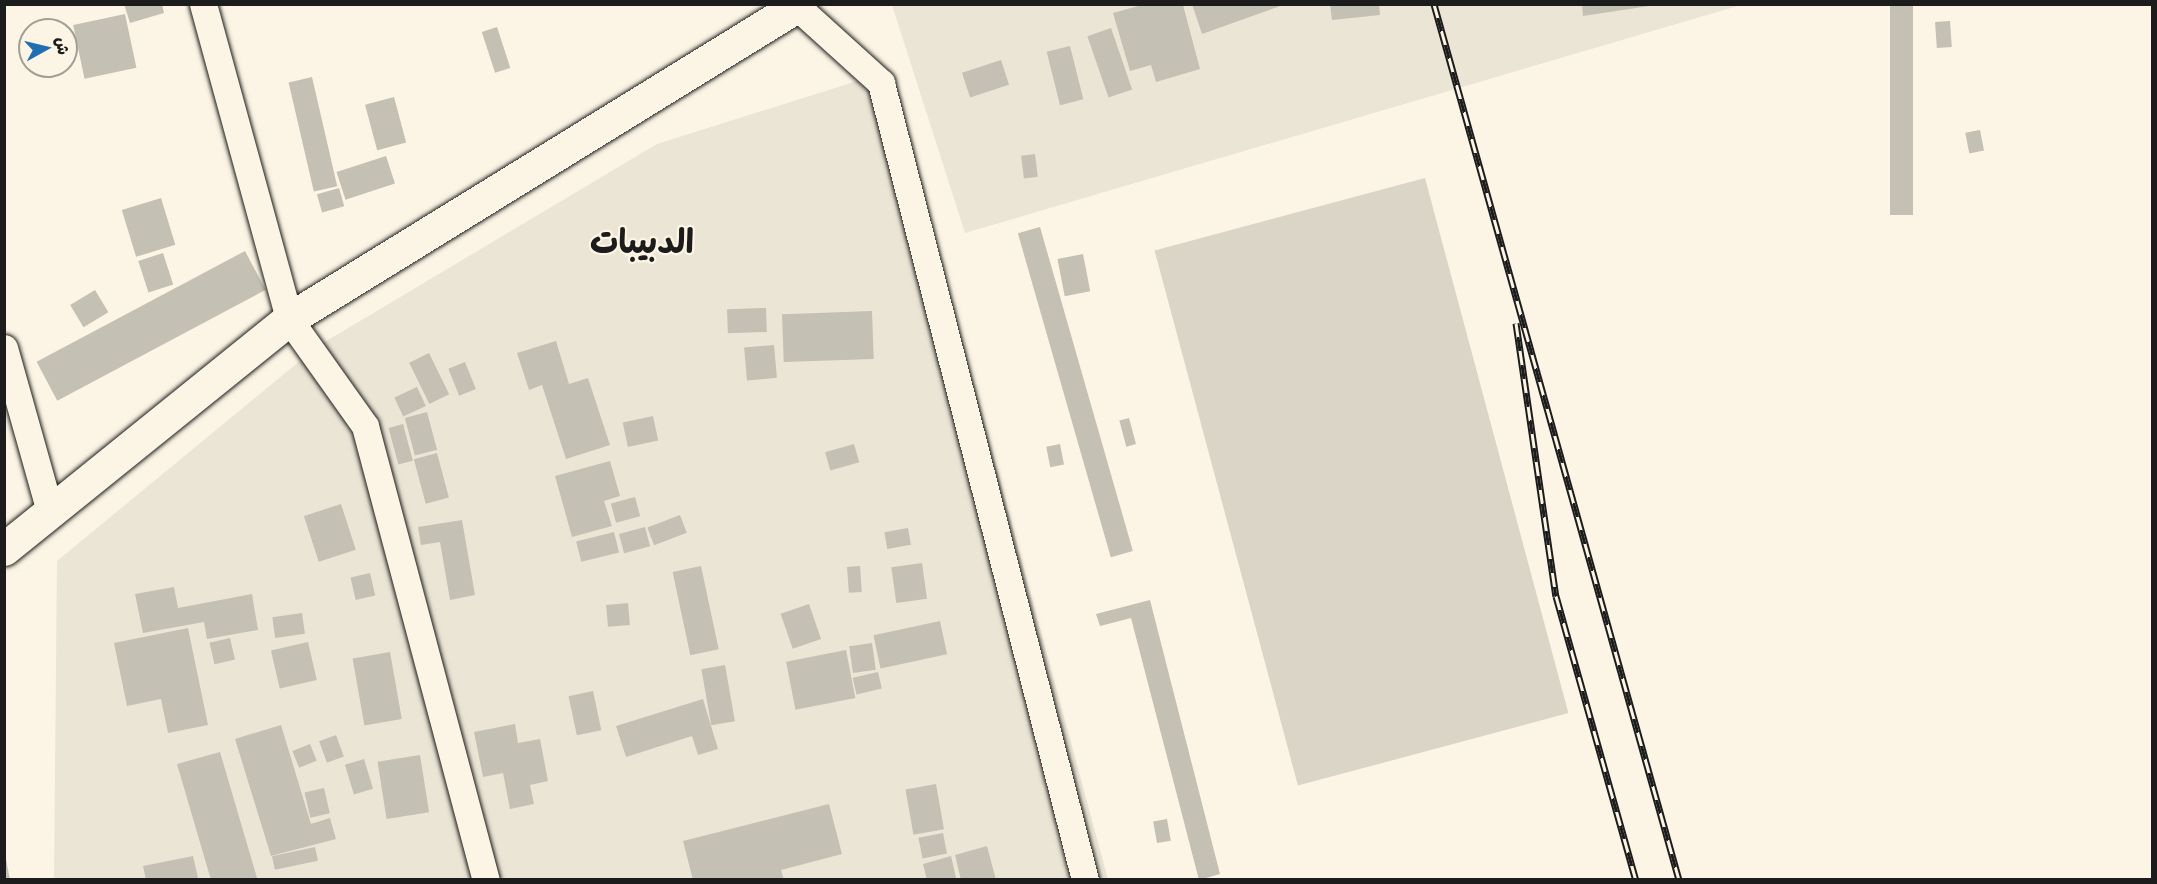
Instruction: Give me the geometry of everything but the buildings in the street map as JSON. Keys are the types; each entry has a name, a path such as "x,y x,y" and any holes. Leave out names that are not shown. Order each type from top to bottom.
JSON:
{"main road":[{"path":"4,549 289,319 796,5"}],"street":[{"path":"203,4 289,319 365,426 486,879"},
{"path":"796,5 881,83 1085,879"},
{"path":"4,348 50,512"}],"shaded area":[{"path":"892,5 1741,5 965,233"},
{"path":"889,71 1108,879 54,880 57,561 318,346 657,144"},
{"path":"1425,178 1568,713 1298,786 1155,250"}],"railway":[{"path":"1434,4 1679,880"},
{"path":"1516,323 1556,596 1636,880"}],"district":[{"name":"الدبيبات","path":"642,240"}]}
